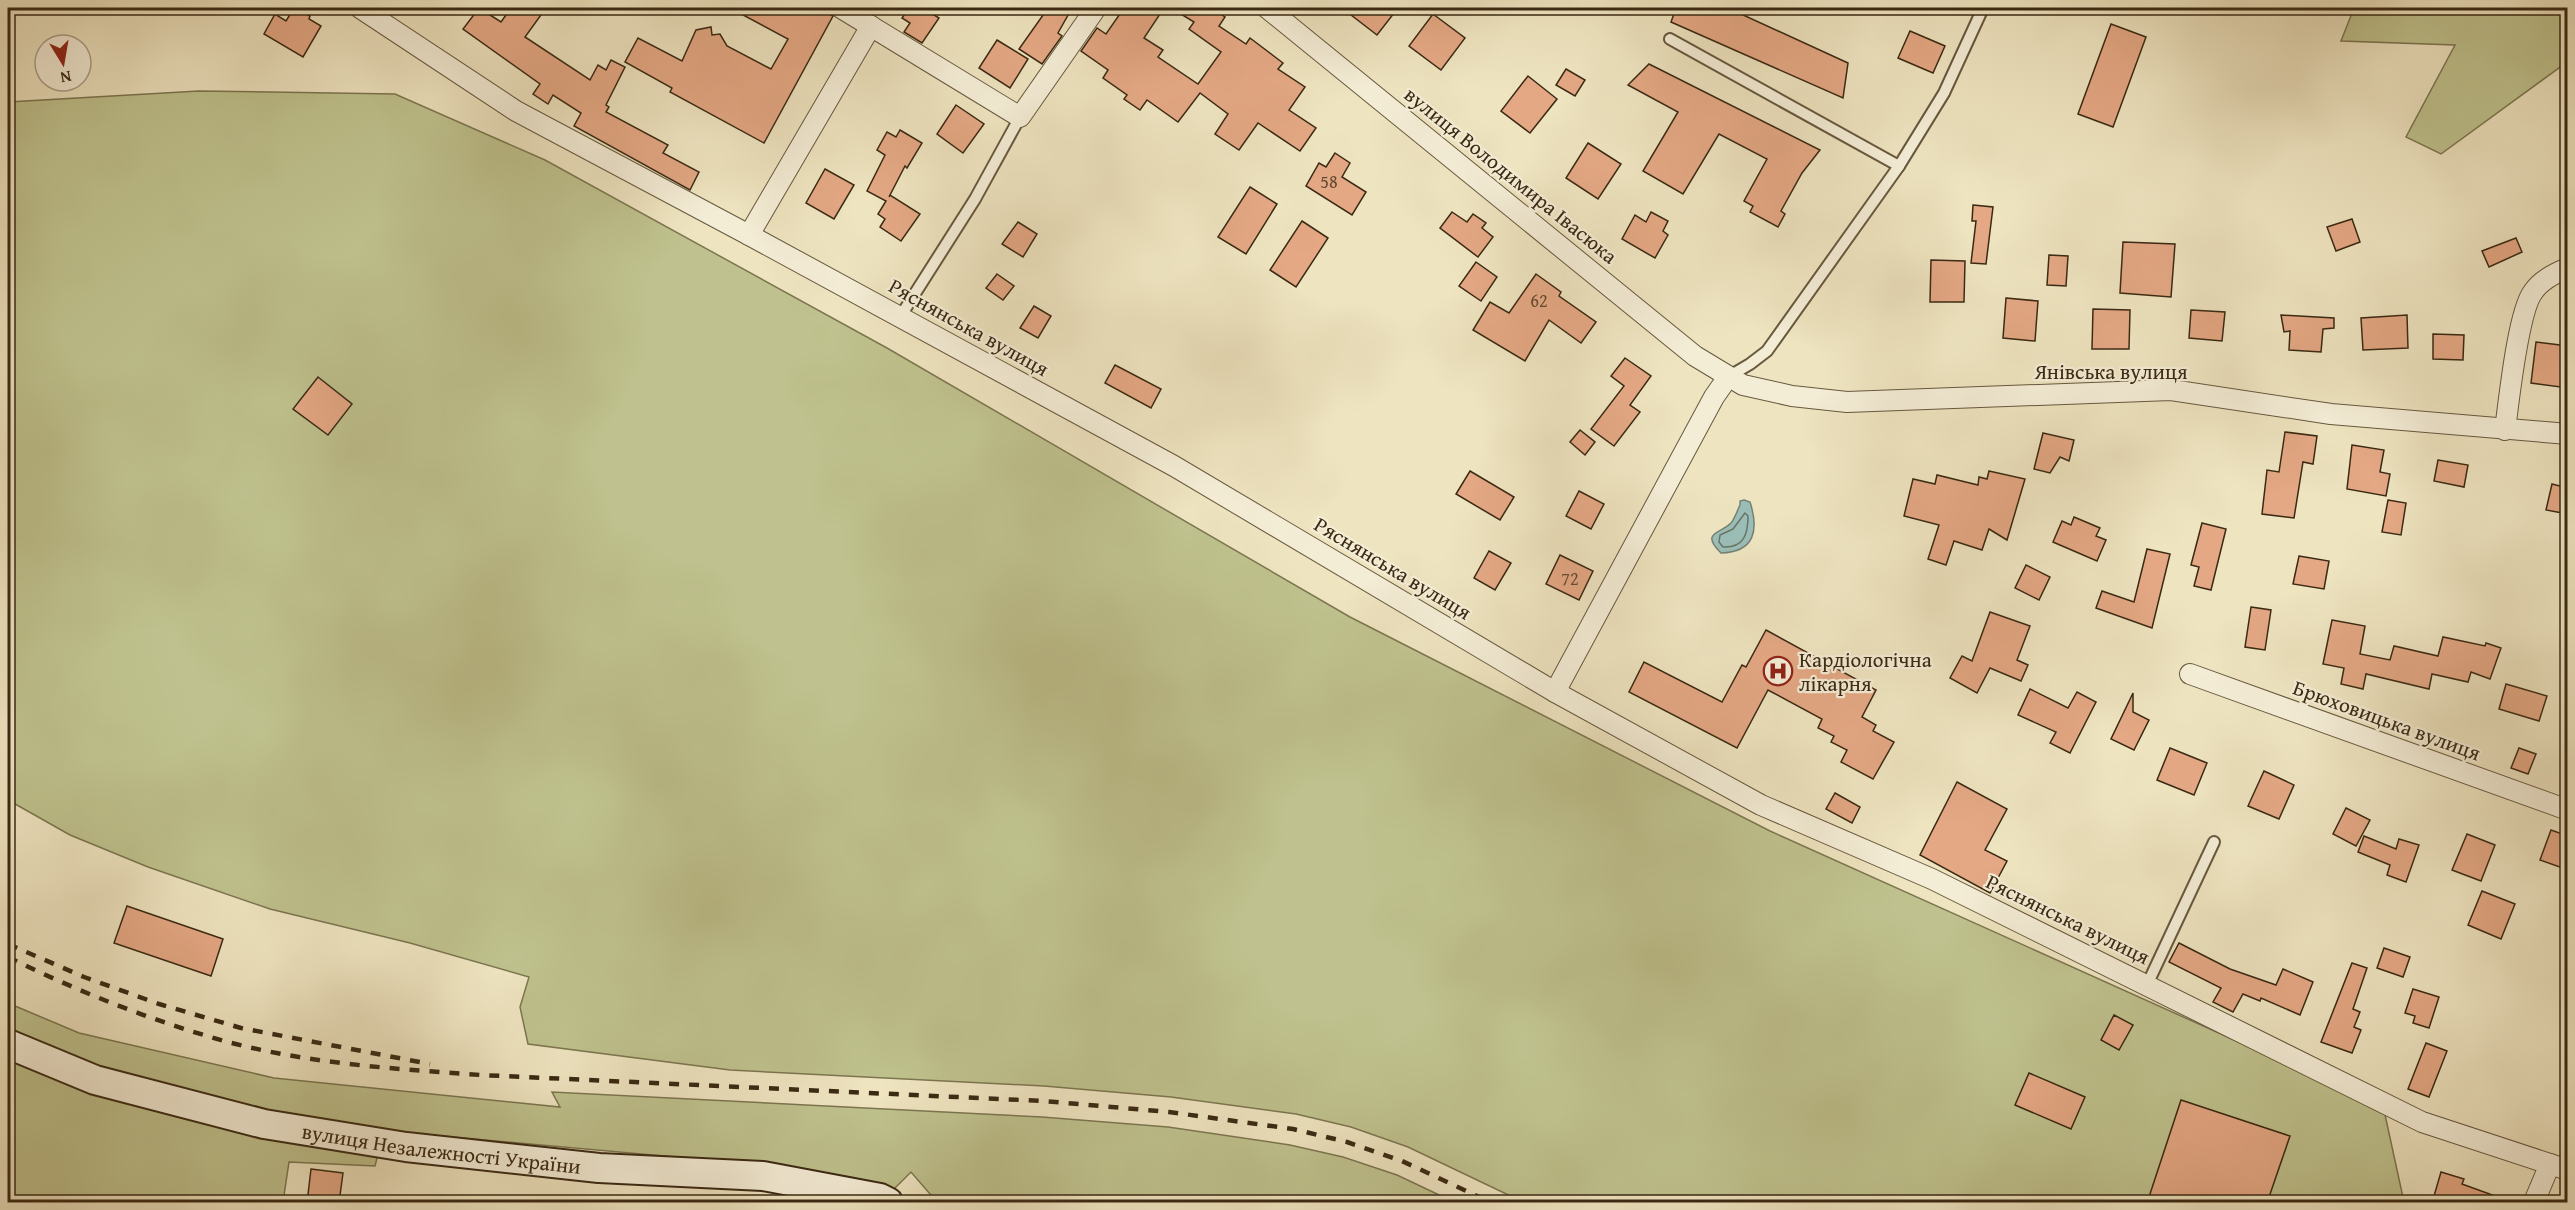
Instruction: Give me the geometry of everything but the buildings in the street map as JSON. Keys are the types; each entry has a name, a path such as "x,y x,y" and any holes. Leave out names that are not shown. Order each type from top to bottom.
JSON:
{"main road":[{"name":"вулиця Незалежності України","path":"8,1044 95,1080 264,1124 406,1147 599,1168 763,1176 880,1198 888,1203"}],"street":[{"name":"Ряснянська вулиця","path":"360,8 516,111 1174,466 1555,692 1761,805 1932,879 2422,1122 2559,1167"},
{"path":"842,8 1020,117 1096,8"},
{"name":"вулиця Володимира Івасюка","path":"1267,8 1695,356 1728,377"},
{"path":"749,235 871,26"},
{"path":"2505,430 2524,311 2533,292 2553,273 2568,268"},
{"path":"1555,692 1714,397 1728,377"},
{"name":"Янівська вулиця","path":"1728,377 1743,385 1792,396 1847,402 2171,390 2331,414 2568,434"},
{"name":"Брюховицька вулиця","path":"2190,674 2568,810"},
{"path":"2534,1203 2559,1167"}],"lane":[{"path":"1728,377 1767,351 1899,166 1944,93 1983,8"},
{"path":"1670,39 1899,166"},
{"path":"900,317 975,200 1020,117"},
{"path":"2147,985 2214,842"}],"green space":[{"path":"2354,8 2567,8 2567,62 2441,154 2406,137 2455,45 2341,41"},
{"path":"199,91 395,94 545,160 887,348 1350,617 1770,831 2230,1038 2384,1110 2404,1202 1523,1202 1408,1147 1351,1127 1296,1114 1171,1097 1044,1086 730,1070 528,1044 520,1007 529,977 410,943 270,909 148,867 70,835 8,800 8,102"},
{"path":"8,1003 79,1033 274,1078 560,1107 552,1092 1042,1117 1168,1127 1290,1145 1343,1157 1397,1175 1454,1202 937,1202 911,1172 891,1192 764,1165 384,1131 375,1166 289,1162 283,1202 8,1202"}],"water":[{"path":"1740,501 1750,502 1753,512 1752,538 1741,549 1721,553 1712,541 1712,537 1731,523"}],"railway":[{"path":"8,944 84,977 159,1004 241,1028 430,1064"},
{"path":"8,957 89,994 144,1015 228,1042 291,1056 322,1061 481,1075 1043,1101 1169,1112 1293,1129 1347,1142 1402,1161 1490,1202"}],"place":[{"name":"Кардіологічна лікарня","path":"1778,671"}]}
